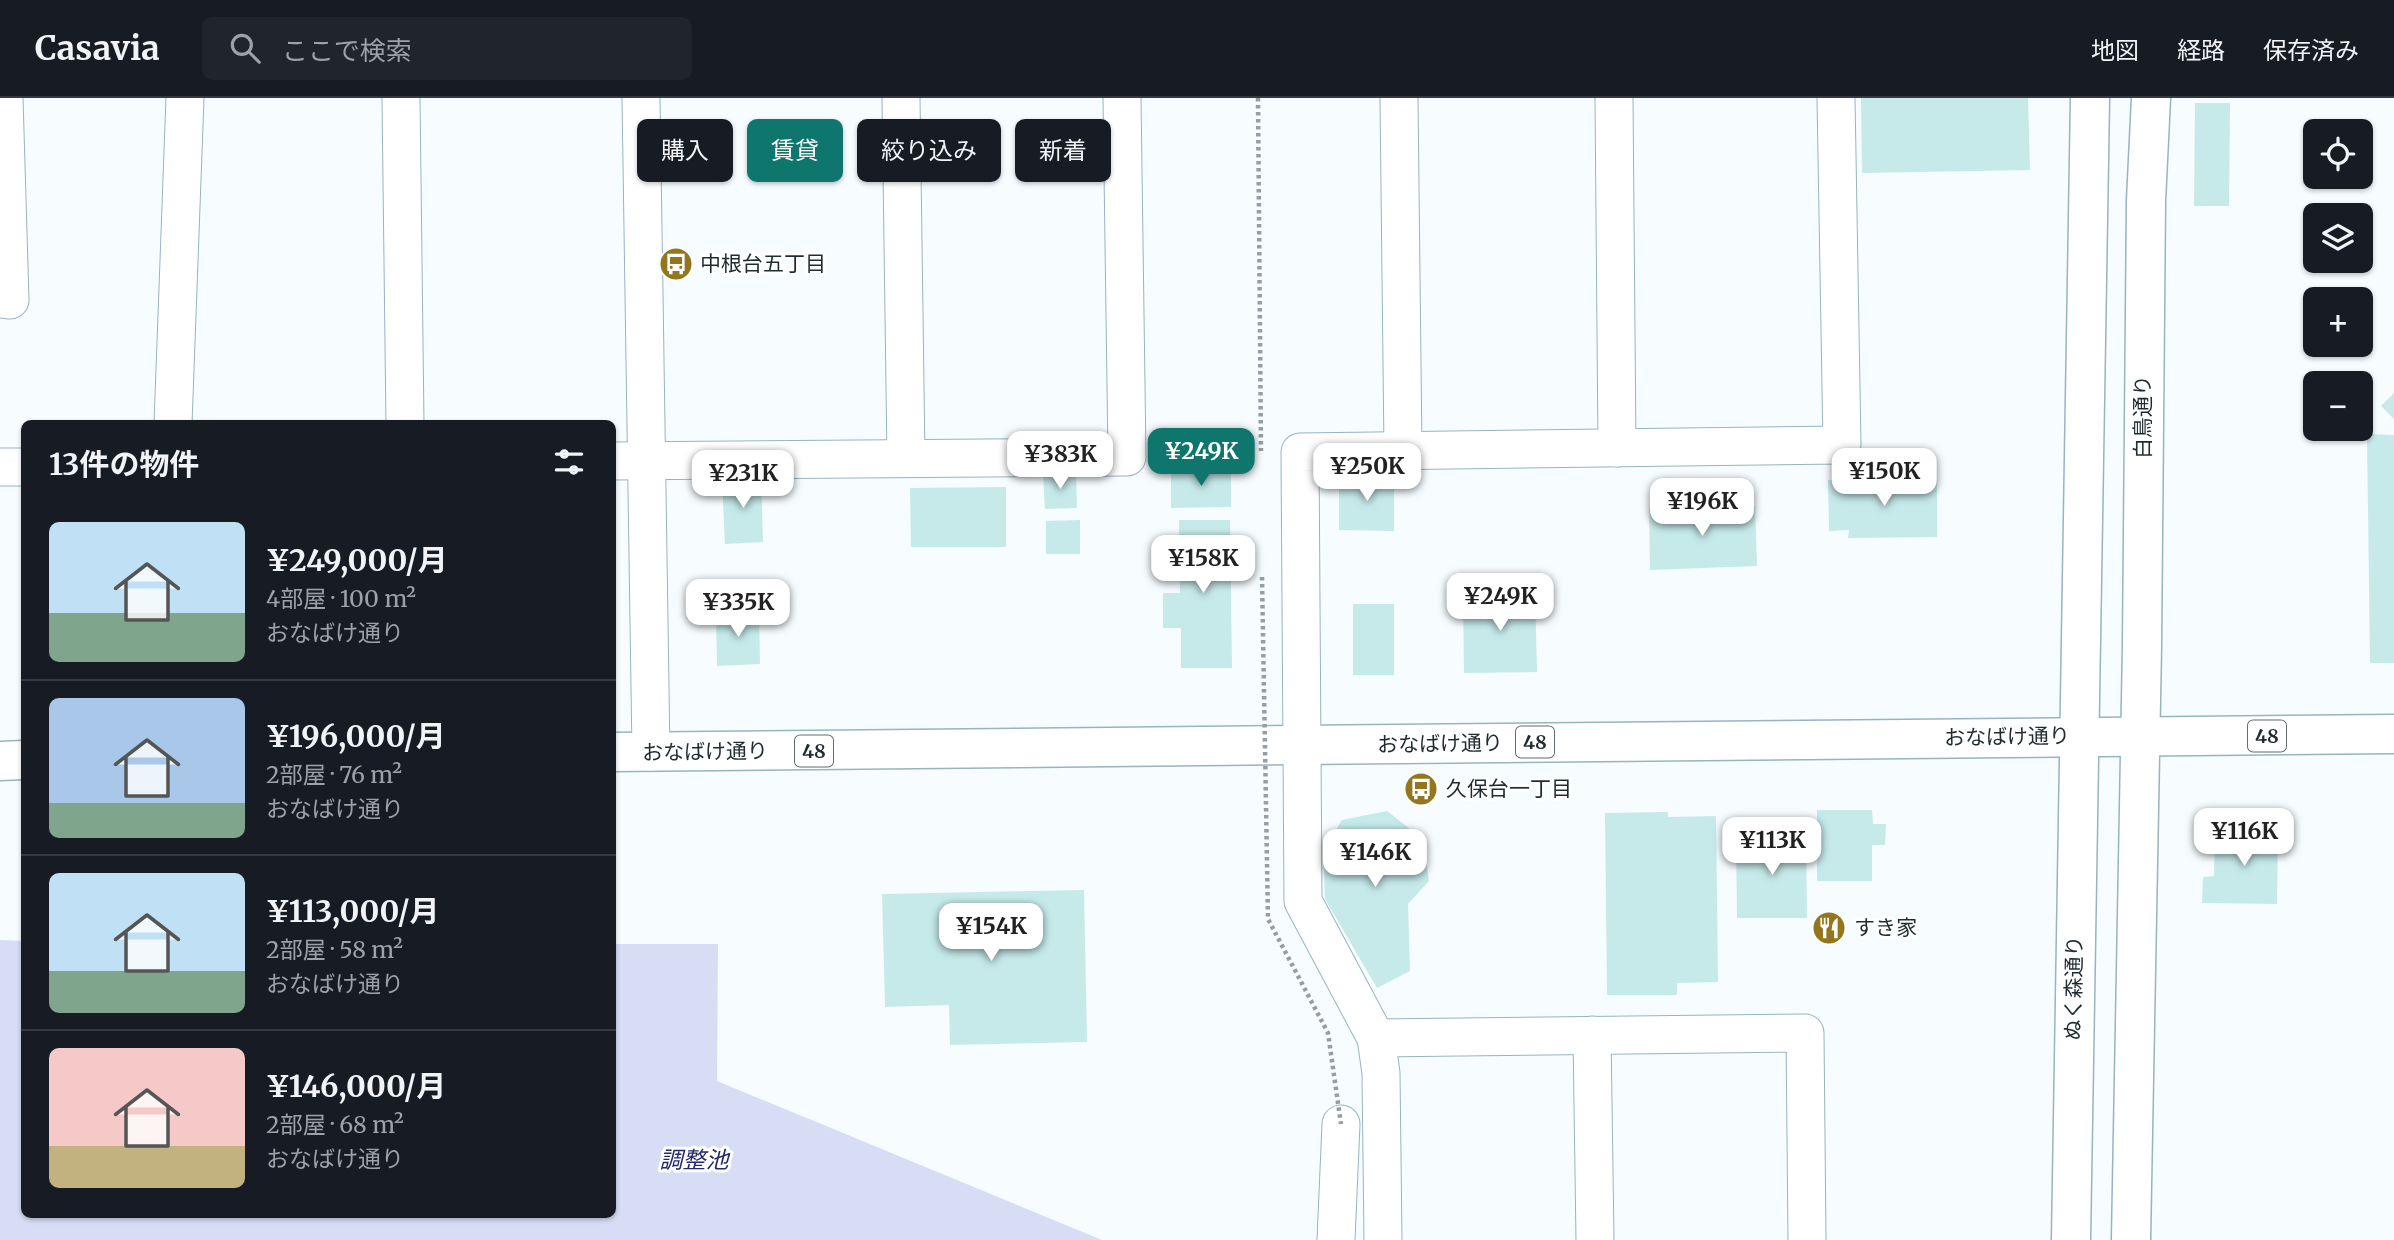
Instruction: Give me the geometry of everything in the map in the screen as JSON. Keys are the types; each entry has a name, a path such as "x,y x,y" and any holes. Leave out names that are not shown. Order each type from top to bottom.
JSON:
{"main road":[{"path":"2079,737 2090,98"},
{"name":"白鳥通り","path":"2140,737 2144,326 2151,98"},
{"name":"おなばけ通り","path":"616,752 2394,734"},
{"name":"ぬく森通り","path":"2071,1240 2079,737"},
{"path":"2131,1240 2140,737"},
{"path":"0,761 21,760"}],"street":[{"path":"0,299 10,300 4,98"},
{"path":"173,420 185,98"},
{"path":"401,98 405,420"},
{"path":"642,98 629,461 651,752"},
{"path":"901,98 906,458"},
{"path":"629,461 1127,457 1122,98"},
{"path":"1399,98 1403,451"},
{"path":"1614,98 1617,448"},
{"path":"1383,1240 1381,1073 1376,1038 1303,901 1300,452 1842,445 1836,98"},
{"path":"0,467 21,467"},
{"path":"1376,1038 1805,1034 1807,1240"},
{"path":"1592,1035 1595,1240"},
{"path":"1336,1240 1341,1124"}],"path":[{"path":"1258,98 1261,454"},
{"path":"1262,563 1268,919 1328,1033 1341,1124"}],"water":[{"name":"調整池","path":"0,940 21,941 21,1218 616,1218 616,944 718,944 717,1081 1102,1240 0,1240"}],"building":[{"path":"1861,98 2028,98 2030,170 1862,173"},
{"path":"2195,103 2230,103 2229,206 2194,206"},
{"path":"2394,393 2394,419 2381,406"},
{"path":"2373,434 2394,435 2394,663 2370,663 2367,441 2373,441"},
{"path":"1231,468 1231,507 1171,508 1171,469"},
{"path":"1076,474 1077,508 1045,509 1043,475"},
{"path":"1339,475 1394,475 1394,531 1339,530"},
{"path":"761,477 763,542 725,544 722,479"},
{"path":"1937,479 1937,537 1848,538 1849,530 1829,531 1828,480"},
{"path":"1006,487 1006,547 911,547 910,488"},
{"path":"1755,506 1757,566 1650,570 1649,508"},
{"path":"1080,520 1080,554 1046,554 1046,521"},
{"path":"1179,520 1230,520 1232,668 1181,668 1181,628 1163,628 1163,593 1180,593"},
{"path":"1535,593 1537,672 1464,673 1463,595"},
{"path":"1353,604 1394,604 1394,675 1353,675"},
{"path":"759,612 760,664 717,666 716,613"},
{"path":"1817,810 1872,810 1873,824 1886,824 1885,845 1872,845 1872,881 1817,881"},
{"path":"1387,811 1423,839 1429,881 1408,904 1410,971 1377,988 1325,899 1323,852 1342,820"},
{"path":"1668,812 1668,817 1716,816 1718,982 1677,983 1677,995 1607,995 1605,813"},
{"path":"2215,829 2278,830 2277,904 2202,903 2203,877 2214,876"},
{"path":"1806,836 1807,918 1737,918 1736,837"},
{"path":"1084,890 1087,1042 950,1045 949,1005 885,1007 882,894"}],"place":[{"name":"中根台五丁目","path":"676,264"},
{"name":"久保台一丁目","path":"1421,789"},
{"name":"すき家","path":"1829,928"}]}
